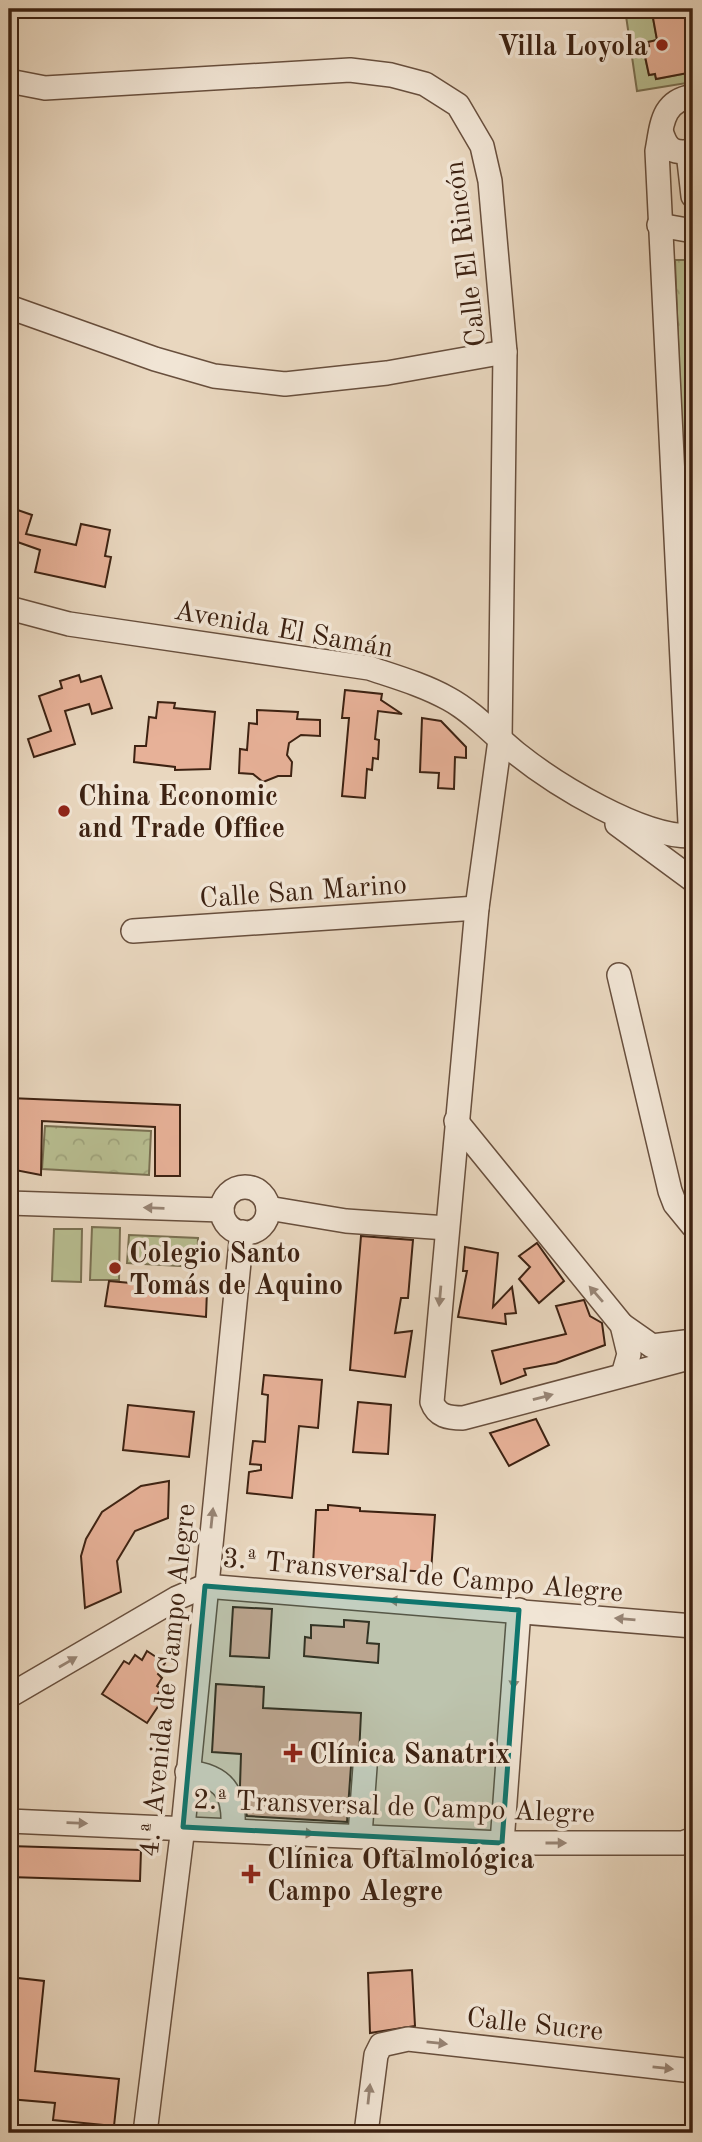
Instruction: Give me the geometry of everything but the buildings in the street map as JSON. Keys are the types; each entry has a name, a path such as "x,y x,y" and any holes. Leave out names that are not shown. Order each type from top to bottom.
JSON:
{"street":[{"name":"Calle El Rincón","path":"9,96 45,88 350,70 391,75 425,84 458,105 482,146 490,181 505,352 500,740 477,908 431,1388 432,1402 439,1414 450,1418 463,1418 623,1375"},
{"name":"Calle El Rincón","path":"9,81 45,88"},
{"path":"688,875 678,857 688,832 657,151 663,116 673,103 693,96"},
{"path":"661,131 673,118 684,111 693,110"},
{"path":"661,131 666,147 674,152 691,152 693,196"},
{"path":"659,225 693,231"},
{"path":"9,307 214,376 285,384 387,373 505,352"},
{"name":"Avenida El Samán","path":"9,608 69,624 369,668 450,699 500,740 597,805"},
{"path":"597,805 645,828 688,832"},
{"path":"597,805 629,835 688,875"},
{"name":"Calle San Marino","path":"133,932 477,908"},
{"path":"619,975 670,1191 675,1204 693,1226"},
{"path":"456,1121 622,1325 652,1346 693,1341"},
{"path":"244,1187 263,1195 268,1209 260,1226 242,1232 226,1223 222,1210 230,1192 244,1187"},
{"path":"9,1203 222,1210"},
{"path":"268,1209 346,1221 447,1228"},
{"name":"4.ª Avenida de Campo Alegre","path":"145,2133 183,1827 242,1232"},
{"path":"622,1325 629,1354 623,1375"},
{"path":"623,1375 693,1357"},
{"name":"3.ª Transversal de Campo Alegre","path":"9,1696 177,1598 205,1586 693,1626"},
{"path":"502,1843 519,1611"},
{"path":"360,1835 365,1767"},
{"path":"187,1772 213,1775 225,1788 234,1808 233,1829"},
{"name":"2.ª Transversal de Campo Alegre","path":"9,1821 502,1843 683,1843 693,1839"},
{"name":"Calle Sucre","path":"366,2133 376,2055 381,2045 408,2039 693,2071"}],"highlighted area":[{"path":"205,1586 519,1610 502,1843 183,1827"}],"green space":[{"path":"625,9 693,9 653,18 657,40 648,42 649,46 643,48 649,75 655,74 656,79 693,72 693,82 637,91"},
{"path":"675,260 693,260 693,483 692,467 683,468"},
{"path":"45,1126 151,1131 149,1175 42,1169"},
{"path":"92,1227 120,1228 119,1280 90,1280"},
{"path":"54,1229 82,1229 81,1282 52,1281"},
{"path":"129,1235 198,1238 197,1267 127,1263"}],"place":[{"name":"Villa Loyola","path":"662,45"},
{"name":"China Economic and Trade Office","path":"64,811"},
{"name":"Colegio Santo Tomás de Aquino","path":"115,1268"},
{"name":"Clínica Sanatrix","path":"293,1753"},
{"name":"Clínica Oftalmológica Campo Alegre","path":"251,1874"}]}
